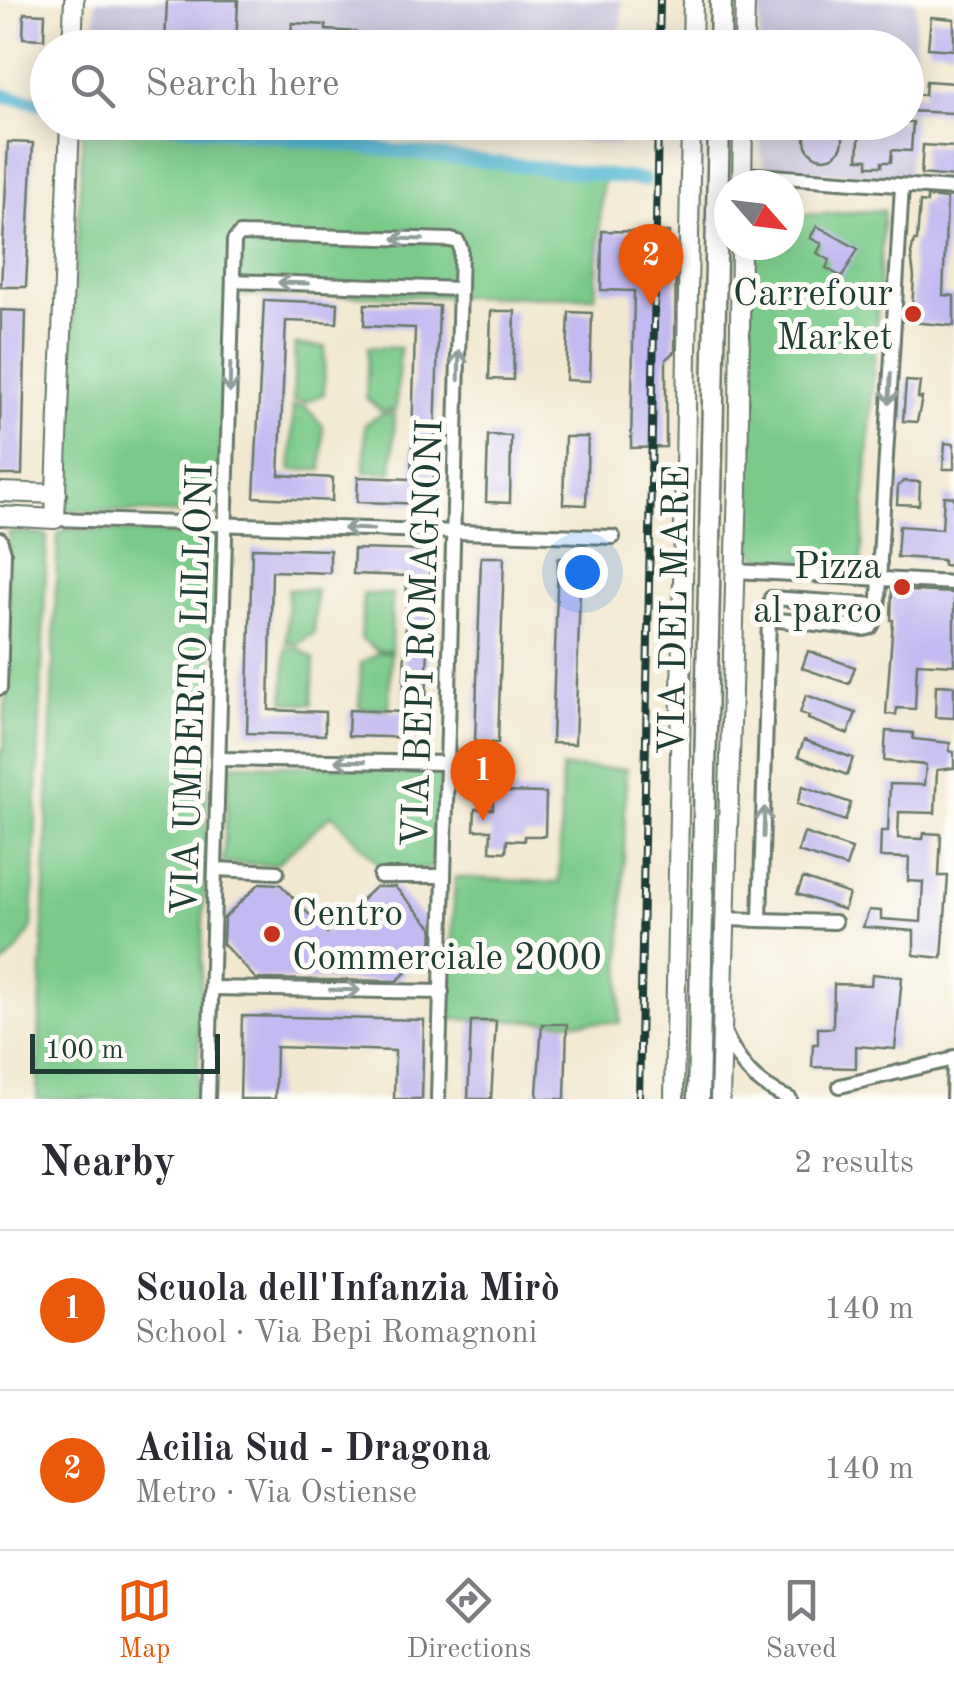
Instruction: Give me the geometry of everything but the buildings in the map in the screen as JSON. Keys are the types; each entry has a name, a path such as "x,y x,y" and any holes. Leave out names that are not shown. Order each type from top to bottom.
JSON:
{"main road":[{"path":"73,30 74,0"},
{"path":"692,30 693,0"},
{"path":"720,30 721,0"},
{"path":"744,30 745,0"},
{"path":"0,516 56,519 70,140"},
{"path":"674,1099 690,140"},
{"name":"VIA DEL MARE","path":"698,1099 718,140"},
{"path":"742,140 742,170"},
{"path":"720,1099 741,260"},
{"path":"0,492 57,494"}],"street":[{"path":"804,182 954,190"},
{"path":"769,619 864,628 873,624 902,186"},
{"name":"VIA UMBERTO LILLONI","path":"208,1099 234,241 240,234 451,240 458,242 461,249 460,289"},
{"path":"233,281 460,289"},
{"name":"VIA BEPI ROMAGNONI","path":"438,1099 460,289"},
{"path":"56,519 612,537"},
{"path":"0,539 4,552 0,688"},
{"path":"736,571 954,583"},
{"path":"760,920 771,598 877,605"},
{"path":"218,758 448,763"},
{"path":"216,869 276,872"},
{"path":"380,876 444,876"},
{"path":"724,919 835,922"},
{"path":"212,988 442,992"},
{"path":"721,1024 749,1073 769,1090 790,1099"},
{"path":"840,1086 954,1058 953,1099"}],"shaded area":[{"path":"96,0 622,0 621,30 95,30"},
{"path":"759,0 916,0 915,30 760,30"},
{"path":"575,140 619,140 618,146"},
{"path":"760,140 911,140 908,176 766,170"}],"green space":[{"path":"82,140 358,140 603,174 595,297 228,295 218,515 64,510"},
{"path":"884,210 861,565 763,560 749,548 751,260 804,260 804,215"},
{"path":"295,345 325,347 324,394 305,402 293,401"},
{"path":"368,347 400,348 396,410 381,411 366,398"},
{"path":"293,406 305,406 323,426 322,470 291,470"},
{"path":"382,414 395,414 392,473 365,472 365,424"},
{"path":"66,529 216,536 197,1099 37,1099 58,534"},
{"path":"9,532 47,535 32,928 0,967 0,750 4,750"},
{"path":"288,589 316,590 314,634 297,644 286,643"},
{"path":"363,594 392,594 391,651 377,651 361,639"},
{"path":"286,648 298,648 314,659 312,704 284,702"},
{"path":"378,653 391,653 389,709 359,708 361,663"},
{"path":"230,764 442,768 437,868 385,871 332,814 275,865 223,863"},
{"path":"562,768 626,769 620,1023 448,1019 455,877 559,883"}],"waterway":[{"path":"0,95 30,101"},
{"path":"303,140 644,180"}],"railway":[{"path":"659,30 660,0"},
{"path":"639,1099 658,140"}],"place":[{"name":"Acilia Sud - Dragona","path":"651,306"},
{"name":"Carrefour Market","path":"913,314"},
{"name":"Pizza al parco","path":"902,587"},
{"name":"Scuola dell'Infanzia Mirò","path":"483,821"},
{"name":"Centro Commerciale 2000","path":"272,934"}]}
